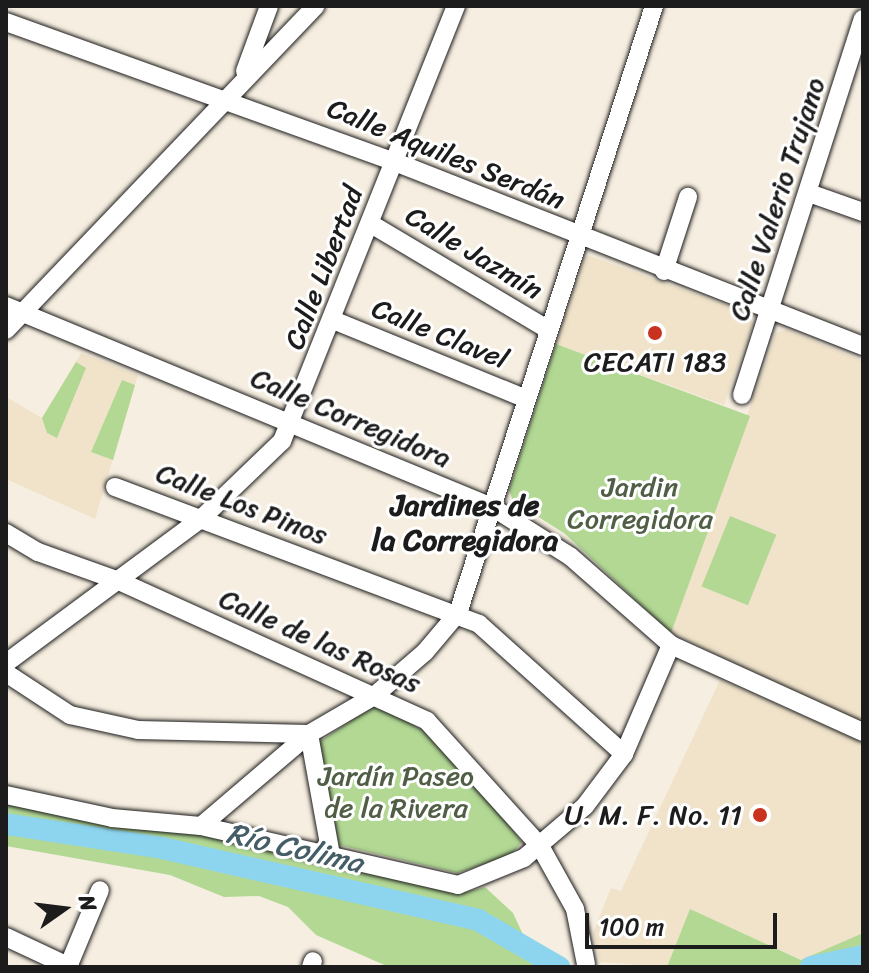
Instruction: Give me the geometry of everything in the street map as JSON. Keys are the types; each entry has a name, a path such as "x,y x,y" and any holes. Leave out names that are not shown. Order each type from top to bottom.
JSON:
{"street":[{"path":"243,77 269,6"},
{"path":"6,330 14,310 316,6"},
{"name":"Calle Libertad","path":"6,663 203,517 244,481 292,424 456,6"},
{"path":"201,826 309,734 374,696 425,652 458,613 654,6"},
{"name":"Calle Valerio Trujano","path":"742,395 771,313 863,19"},
{"name":"Calle Aquiles Serdán","path":"6,22 395,162 579,238 863,346"},
{"path":"809,193 863,212"},
{"path":"664,271 688,197"},
{"name":"Calle Jazmín","path":"371,224 549,330"},
{"name":"Calle Corregidora","path":"14,310 492,507 571,557 671,645 863,732"},
{"name":"Calle Clavel","path":"333,320 527,399"},
{"name":"Calle Los Pinos","path":"115,487 458,613 500,642 570,711 624,754"},
{"name":"Calle de las Rosas","path":"6,533 38,552 119,581 427,721 540,846 575,909 586,964"},
{"path":"6,795 112,818 201,826 458,885 540,846 585,806 624,754 671,645"},
{"path":"6,673 70,715 138,730 309,734"},
{"path":"309,734 331,855"},
{"path":"6,937 69,967 100,890"}],"shaded area":[{"name":"CECATI 183","path":"590,256 746,312 753,323 724,405 556,344 585,257"},
{"path":"786,329 863,361 863,723 671,633 776,333"},
{"path":"81,353 138,375 95,519 6,479 6,397 42,418"},
{"name":"U. M. F. No. 11","path":"720,680 863,742 863,933 802,960 691,910 667,967 600,962 593,933 611,888 621,891"}],"green space":[{"name":"Jardin Corregidora","path":"556,344 750,416 671,633 564,533 513,501 509,490"},
{"path":"76,362 86,368 57,438 47,433 42,418"},
{"path":"122,380 135,385 113,460 91,452"},
{"path":"730,516 776,535 748,605 702,586"},
{"name":"Jardín Paseo de la Rivera","path":"376,704 424,731 465,769 522,842 510,856 457,873 339,845 319,742"},
{"path":"6,803 117,827 202,835 462,893 485,887 513,913 538,967 389,967 316,935 288,907 259,896 224,897 170,875 6,846"},
{"path":"690,909 801,960 863,933 863,967 667,967"}],"waterway":[{"name":"Río Colima","path":"6,824 162,848 478,920 559,967"},
{"name":"Río Colima","path":"811,967 863,956"}],"place":[{"name":"CECATI 183","path":"655,333"},
{"name":"U. M. F. No. 11","path":"760,815"}],"district":[{"name":"Jardines de la Corregidora","path":"465,522"}]}
